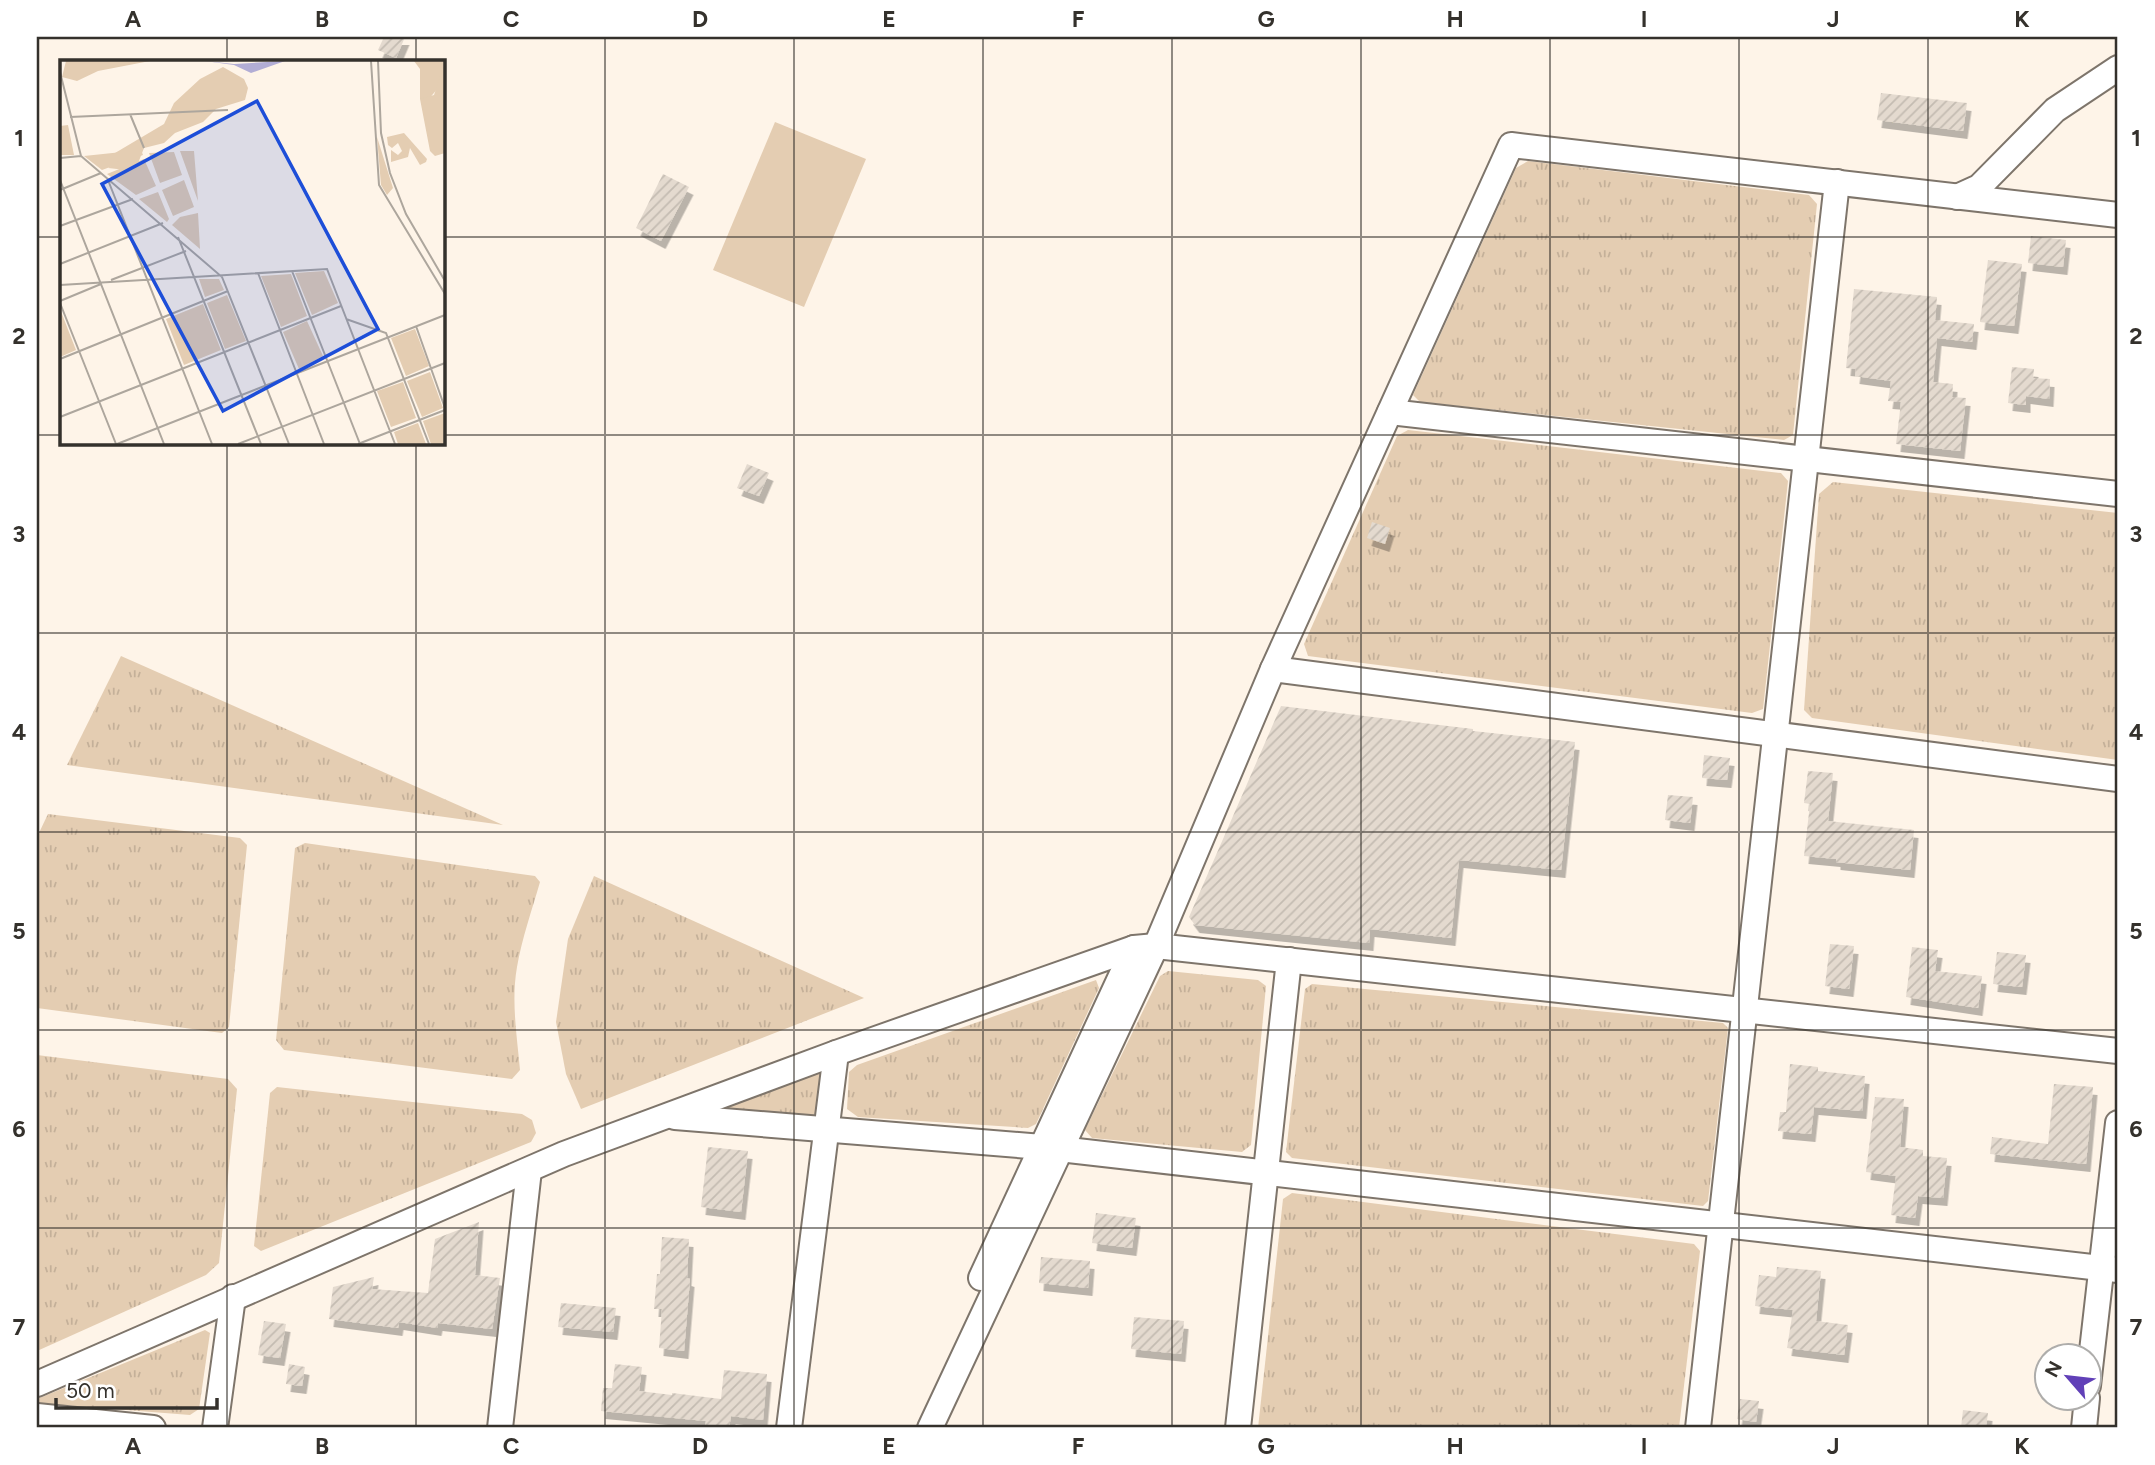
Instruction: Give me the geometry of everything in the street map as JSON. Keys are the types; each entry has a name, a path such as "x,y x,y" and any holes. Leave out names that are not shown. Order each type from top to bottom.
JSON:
{"street":[{"path":"1957,197 1979,187 2055,110 2118,68"},
{"path":"912,1428 1051,1148 1145,947 1511,145 2118,215"},
{"path":"1698,1428 1838,182"},
{"path":"1390,412 2118,494"},
{"path":"1273,669 2118,779"},
{"path":"37,1384 564,1154 836,1053 1145,947 1289,960 2118,1051"},
{"path":"1238,1428 1289,960"},
{"path":"789,1428 836,1053"},
{"path":"667,1116 1051,1148 2110,1269"},
{"path":"2096,1342 2110,1269 2118,1124"},
{"path":"930,1428 1051,1148"},
{"path":"500,1428 529,1170"},
{"path":"215,1428 233,1297"},
{"path":"37,1416 153,1428"}],"green space":[{"path":"775,122 866,159 804,307 713,270"},
{"path":"1528,161 1809,195 1817,204 1793,435 1784,440 1420,402 1413,395 1516,168"},
{"path":"1408,430 1781,473 1788,481 1763,709 1752,713 1308,656 1304,644 1397,436"},
{"path":"1833,482 2118,513 2118,760 1812,718 1804,710 1819,494"},
{"path":"121,656 503,825 67,765"},
{"path":"48,814 240,838 247,845 229,1027 222,1033 37,1008 37,837"},
{"path":"305,843 535,876 540,882 515,980 515,1018 520,1070 512,1079 284,1050 276,1040 295,848"},
{"path":"594,876 864,998 581,1109 566,1074 556,1022 568,939"},
{"path":"1168,971 1258,980 1266,986 1251,1145 1242,1152 1092,1138 1085,1130 1160,976"},
{"path":"1096,980 1099,988 1036,1124 1028,1128 858,1117 847,1109 849,1072 857,1065"},
{"path":"1312,984 1723,1023 1728,1028 1708,1201 1703,1206 1292,1158 1286,1152 1305,989"},
{"path":"37,1055 228,1079 237,1089 219,1263 206,1275 37,1351"},
{"path":"816,1073 820,1074 820,1077 814,1117 719,1109"},
{"path":"277,1087 522,1114 532,1120 536,1133 531,1142 261,1251 254,1246 270,1093"},
{"path":"1292,1193 1694,1244 1700,1251 1679,1428 1258,1428 1283,1199"},
{"path":"205,1330 210,1333 199,1409 190,1415 37,1403 37,1399"}],"building":[{"path":"384,37 405,37 396,58 378,50"},
{"path":"1881,93 1967,103 1963,131 1877,120"},
{"path":"663,174 689,187 661,241 636,228"},
{"path":"2031,236 2066,240 2063,267 2028,263"},
{"path":"1988,260 2022,264 2014,326 1980,322"},
{"path":"1854,289 1937,297 1935,320 1974,324 1972,342 1937,338 1933,382 1953,384 1952,397 1966,398 1960,451 1896,444 1901,402 1888,401 1891,381 1855,376 1856,369 1846,368"},
{"path":"2012,367 2034,369 2033,378 2050,379 2049,399 2026,396 2026,405 2008,403"},
{"path":"747,464 769,473 759,496 737,488"},
{"path":"1372,522 1390,528 1385,544 1367,538"},
{"path":"1281,706 1575,742 1561,870 1459,860 1451,938 1370,929 1369,943 1195,925 1189,917"},
{"path":"1704,755 1730,758 1727,780 1702,778"},
{"path":"1808,771 1833,773 1828,821 1914,830 1910,870 1804,856 1810,804 1804,803"},
{"path":"1668,795 1693,797 1690,823 1665,820"},
{"path":"1830,944 1854,946 1849,989 1825,986"},
{"path":"1912,947 1938,950 1935,971 1982,976 1978,1008 1906,997"},
{"path":"1997,952 2026,955 2022,987 1993,984"},
{"path":"1790,1064 1818,1067 1818,1071 1865,1076 1862,1111 1814,1107 1811,1134 1778,1131 1780,1112 1786,1112"},
{"path":"2054,1084 2093,1087 2086,1164 1990,1154 1992,1137 2048,1144"},
{"path":"1875,1097 1904,1099 1900,1147 1923,1150 1923,1156 1947,1158 1943,1198 1918,1196 1915,1218 1891,1215 1896,1176 1866,1172"},
{"path":"708,1147 748,1151 741,1212 701,1207"},
{"path":"1096,1213 1136,1218 1132,1248 1092,1243"},
{"path":"479,1222 475,1275 500,1278 492,1329 438,1323 437,1328 399,1322 398,1328 329,1319 333,1287 374,1277 372,1289 428,1293 435,1239"},
{"path":"662,1237 689,1239 687,1278 690,1279 684,1351 659,1348 662,1309 654,1309"},
{"path":"1041,1257 1090,1261 1088,1288 1039,1283"},
{"path":"1777,1267 1821,1271 1816,1321 1848,1325 1844,1355 1787,1348 1793,1310 1755,1306 1759,1275 1776,1277"},
{"path":"561,1303 616,1308 613,1332 558,1327"},
{"path":"1134,1317 1184,1321 1181,1354 1131,1349"},
{"path":"264,1321 286,1324 280,1358 258,1355"},
{"path":"289,1364 305,1367 302,1386 286,1384"},
{"path":"615,1364 642,1367 639,1391 721,1399 724,1370 767,1374 763,1420 731,1416 729,1428 705,1428 706,1421 601,1411 603,1388 612,1388"},
{"path":"1740,1399 1759,1401 1756,1422 1737,1419"},
{"path":"1963,1410 1988,1413 1986,1428 1961,1428"}]}
